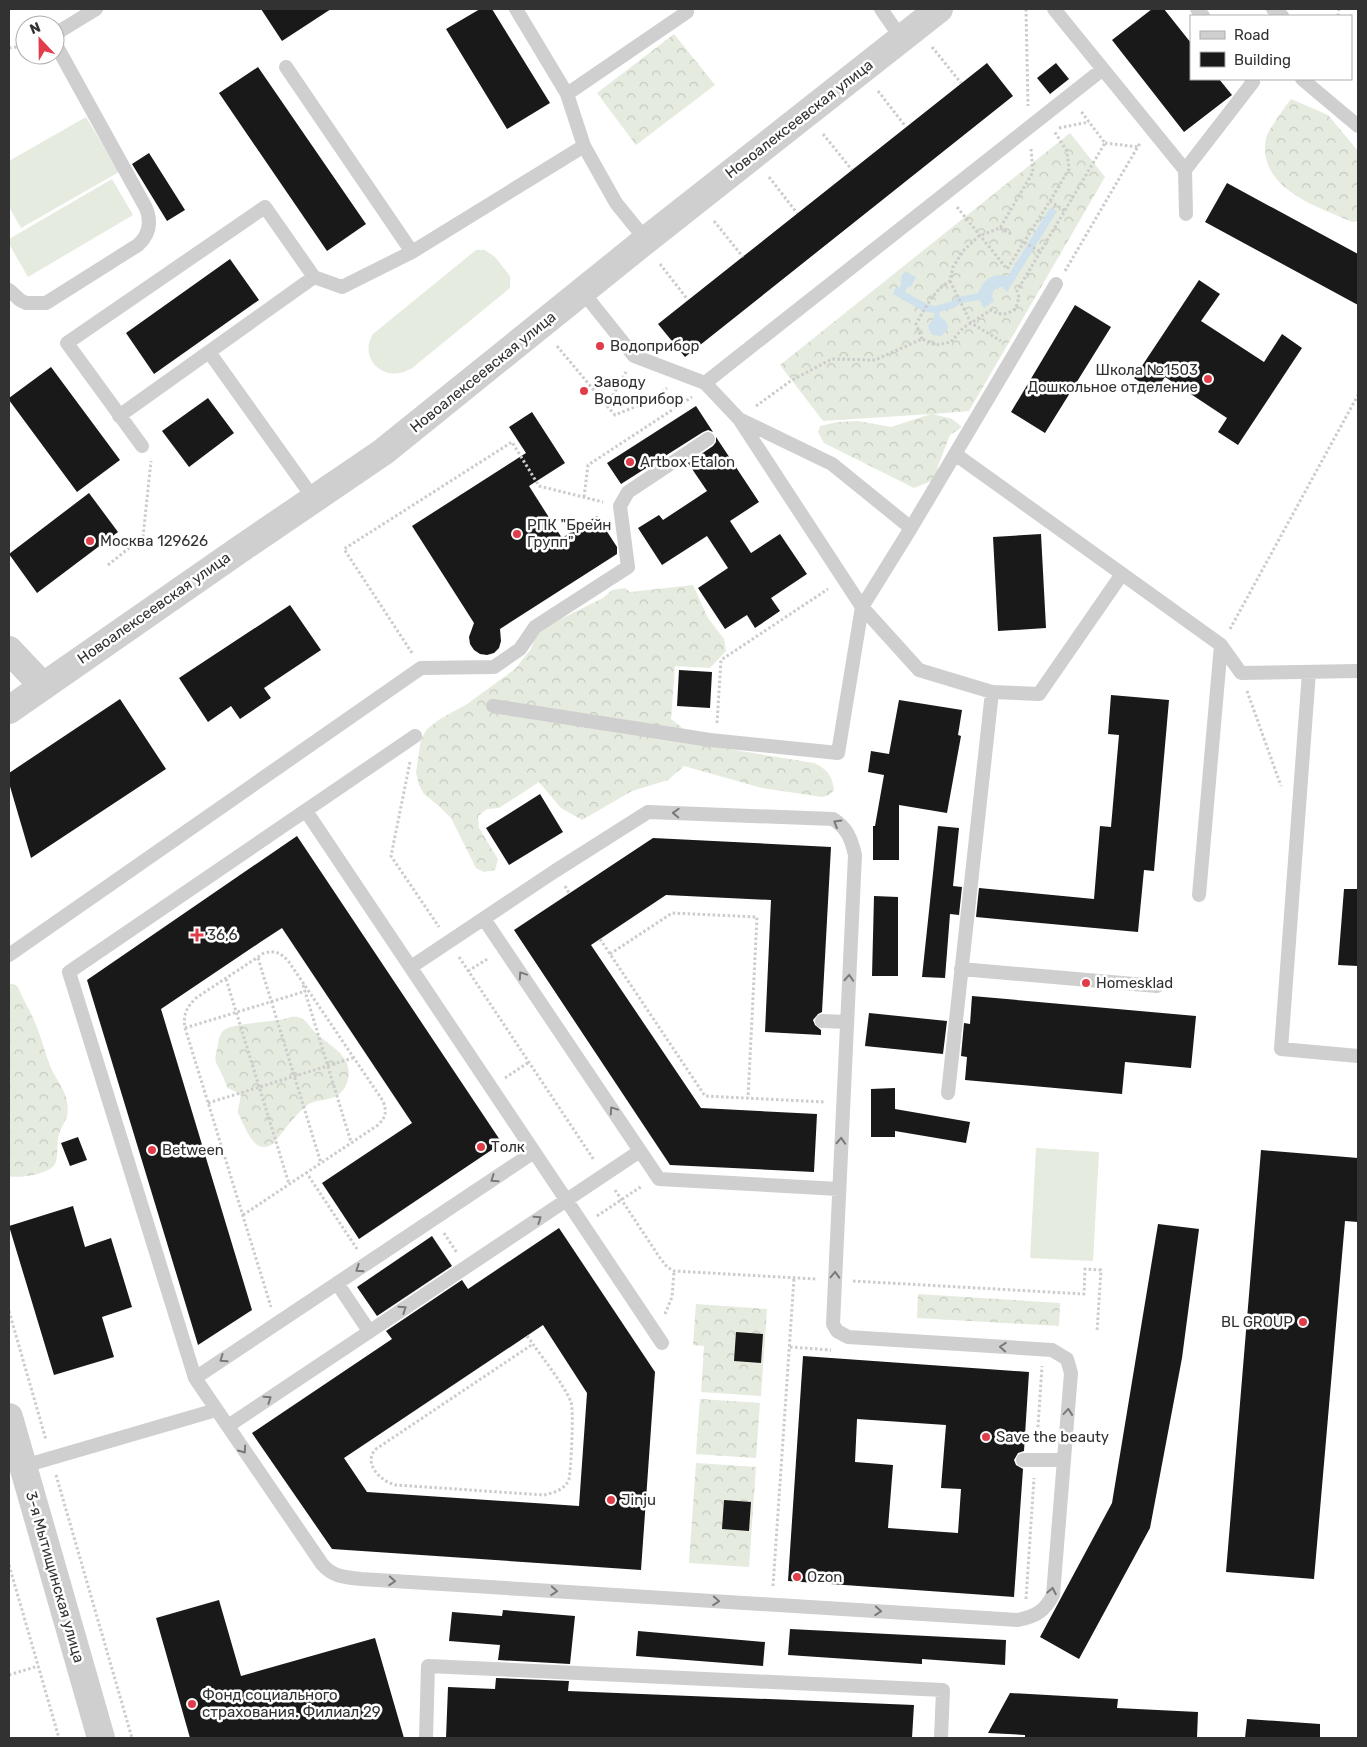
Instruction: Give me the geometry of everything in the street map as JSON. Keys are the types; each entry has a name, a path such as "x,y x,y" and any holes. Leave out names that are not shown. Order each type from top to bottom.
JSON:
{"street":[{"name":"Новоалексеевская улица","path":"9,710 383,452 646,240 939,9"},
{"path":"9,650 43,686"},
{"name":"3-я Мытищинская улица","path":"9,1416 101,1738"}],"lane":[{"path":"9,290 26,303 46,303 138,245 147,234 150,222 146,208 56,46 57,36 60,31 96,9"},
{"path":"516,9 567,94 584,146 616,203 646,240"},
{"path":"881,9 902,38"},
{"path":"1054,9 1185,170 1186,214"},
{"path":"567,94 687,12"},
{"path":"286,67 412,252"},
{"path":"707,384 1103,68"},
{"path":"1185,170 1253,82 1251,80"},
{"path":"1303,80 1358,126"},
{"path":"142,446 67,343 265,207 314,277 342,287 412,252 584,146"},
{"path":"119,416 314,277"},
{"path":"493,706 716,741 838,753 862,607 1056,284"},
{"path":"582,291 634,356 707,384 739,419 862,607 919,670 992,692 1039,694 1122,574"},
{"path":"209,352 314,499"},
{"path":"739,419 832,464 911,528"},
{"path":"9,955 421,668 494,667 520,649 535,627 628,567 620,506 628,492 708,440"},
{"path":"955,454 1222,645 1241,673 1358,671"},
{"path":"1199,894 1222,645"},
{"path":"1309,672 1281,1049 1358,1056"},
{"path":"948,1093 992,692"},
{"path":"411,967 648,812 833,819 841,824 848,832 855,855 833,1324 842,1335 1052,1350 1067,1360 1072,1373 1052,1595 1048,1604 1041,1611 1034,1616 1018,1620 343,1577 329,1571 322,1564 195,1378 69,972 415,736"},
{"path":"306,810 662,1343"},
{"path":"484,919 656,1176 664,1181 839,1190"},
{"path":"961,969 1157,986"},
{"path":"822,1021 847,1022"},
{"path":"228,1426 640,1151"},
{"path":"195,1378 534,1152"},
{"path":"337,1284 369,1331"},
{"path":"24,1466 216,1410"},
{"path":"1029,1460 1064,1460"},
{"path":"426,1738 428,1666 943,1690 942,1738"}],"path":[{"path":"1017,350 971,323 950,281 953,266 963,251 979,236 1000,228 1033,172 1029,127 1026,9"},
{"path":"932,48 961,83"},
{"path":"878,91 906,127"},
{"path":"1069,96 1105,143 1138,147"},
{"path":"946,192 1007,270 1022,241 1050,201 1069,169 1067,151 1053,129 1089,122"},
{"path":"1056,284 1150,127"},
{"path":"823,134 852,170"},
{"path":"950,281 940,286 916,324 922,339 936,345 951,342 963,328 991,310 1001,315 1007,314 1016,308 1019,297 1018,291 1105,143"},
{"path":"768,177 797,213"},
{"path":"1050,201 1065,211"},
{"path":"714,221 743,257"},
{"path":"1000,228 1011,234"},
{"path":"1022,241 1041,252"},
{"path":"660,264 688,300"},
{"path":"739,419 792,380 832,359 875,360 922,339"},
{"path":"558,346 615,415 654,399 682,374"},
{"path":"607,406 634,356"},
{"path":"584,497 588,465 707,384"},
{"path":"1222,645 1358,395"},
{"path":"421,668 344,549 512,442 539,486 620,506"},
{"path":"108,565 144,536 152,462 142,446"},
{"path":"716,741 722,660 844,579"},
{"path":"1241,673 1284,794"},
{"path":"415,736 391,856 449,942"},
{"path":"610,954 672,913 757,917 748,1098"},
{"path":"600,939 705,1096 844,1103"},
{"path":"468,971 504,948"},
{"path":"243,1214 378,1125 384,1118 386,1109 354,1058 307,991 301,979 281,953 272,951 196,998 187,1006 183,1018 276,1324"},
{"path":"258,958 321,1163"},
{"path":"463,964 666,1267 674,1271 1084,1294 1085,1269 1100,1270 1097,1332"},
{"path":"226,979 289,1184"},
{"path":"185,1028 307,991"},
{"path":"307,991 351,1142"},
{"path":"208,1103 354,1058"},
{"path":"306,1172 367,1263"},
{"path":"583,1225 656,1176"},
{"path":"434,1219 467,1266"},
{"path":"654,1331 670,1304 674,1271"},
{"path":"773,1590 794,1278"},
{"path":"9,1311 132,1738"},
{"path":"527,1336 533,1344 566,1393 572,1408 569,1479 560,1490 544,1495 396,1485 388,1483 379,1475 371,1464 370,1458 371,1453 376,1448 533,1344"},
{"path":"790,1347 838,1351"},
{"path":"1025,1607 1029,1460 1042,1364 1033,1364"},
{"path":"9,1565 60,1738"},
{"path":"9,1675 38,1666"}],"green space":[{"path":"674,34 715,85 636,145 597,93"},
{"path":"1291,99 1328,115 1358,151 1358,221 1352,222 1306,202 1292,193 1270,170 1266,155 1267,134"},
{"path":"86,117 119,172 21,228 9,207 9,161"},
{"path":"1070,133 1105,177 969,411 933,414 952,419 962,427 950,435 938,466 936,479 914,488 824,443 818,432 820,426 838,422 858,421 891,427 931,414 823,421 780,365"},
{"path":"112,179 133,215 28,277 9,244 9,239"},
{"path":"476,250 485,250 495,257 510,276 510,288 411,369 400,373 391,373 378,368 373,362 368,349 373,334"},
{"path":"693,585 708,618 724,639 726,651 710,668 675,666 671,719 704,745 814,763 828,773 834,790 829,795 822,797 762,788 684,766 668,780 632,791 582,820 561,808 539,782 499,808 487,809 478,816 479,828 498,859 495,870 484,872 476,868 451,818 424,794 419,785 416,772 421,739 427,729 440,719 467,704 515,669 531,649 536,635 545,627 603,598 612,590 625,588 630,592"},
{"path":"9,984 18,987 32,1015 51,1068 64,1093 68,1108 67,1117 58,1138 55,1164 47,1171 19,1177 9,1176"},
{"path":"291,1017 303,1020 343,1056 349,1070 348,1078 342,1092 334,1097 307,1105 292,1120 275,1142 262,1147 252,1139 238,1113 241,1096 228,1088 216,1063 215,1058 219,1039 222,1032 228,1028"},
{"path":"1036,1148 1099,1152 1093,1261 1030,1258"},
{"path":"918,1294 1060,1303 1059,1326 917,1318"},
{"path":"696,1304 767,1309 761,1396 701,1392 704,1346 693,1345"},
{"path":"700,1399 760,1403 756,1458 696,1454"},
{"path":"696,1463 756,1467 749,1567 689,1563"}],"water":[{"path":"1050,208 1057,211 1007,292 1002,287 998,287 992,295 994,301 984,308 979,300 961,303 954,308 939,312 940,317 946,321 948,328 942,336 932,335 929,330 928,326 934,318 934,313 923,311 893,294 896,287 899,288 902,283 900,281 905,271 916,277 911,287 908,286 905,292 927,304 935,306 950,302 958,297 978,293 986,280 993,276 1008,276"}],"building":[{"path":"261,9 331,9 282,41"},
{"path":"480,9 492,9 550,103 507,129 446,29"},
{"path":"1152,9 1164,9 1190,42 1190,80 1220,80 1232,95 1184,132 1112,40"},
{"path":"987,63 1013,96 685,357 658,324"},
{"path":"1056,63 1069,79 1050,94 1037,78"},
{"path":"258,67 366,224 327,251 219,93"},
{"path":"149,153 185,210 167,221 132,164"},
{"path":"1227,183 1358,254 1358,305 1205,222"},
{"path":"230,259 259,300 154,374 126,333"},
{"path":"1199,280 1220,294 1201,321 1264,362 1282,334 1302,348 1238,445 1218,432 1227,418 1165,377 1155,392 1134,378"},
{"path":"1075,305 1111,327 1045,433 1011,412"},
{"path":"51,367 120,460 77,492 9,400 9,398"},
{"path":"208,398 234,433 189,467 162,431"},
{"path":"696,406 713,432 708,430 703,432 621,484 607,463"},
{"path":"532,412 565,463 529,486 562,538 597,516 617,547 617,554 500,629 501,641 499,648 494,653 480,654 470,644 469,637 474,623 412,526 526,453 509,427"},
{"path":"716,437 759,502 730,521 751,553 780,534 807,574 771,598 780,611 755,628 747,615 725,629 698,588 728,568 707,536 662,565 638,528 659,515 663,520 707,491 688,463 713,446 716,442"},
{"path":"89,493 118,532 37,593 9,554"},
{"path":"1041,534 1046,628 998,631 993,537"},
{"path":"290,605 321,650 264,688 271,698 240,719 231,706 208,722 179,678"},
{"path":"679,670 712,672 710,708 677,706"},
{"path":"1111,695 1169,700 1154,871 1144,870 1138,932 976,917 979,888 1094,899 1100,826 1111,827 1119,735 1108,734"},
{"path":"120,699 166,769 31,858 9,783 9,773"},
{"path":"899,700 962,710 958,735 961,736 947,813 899,805 899,860 873,860 873,826 875,826 884,775 868,772 871,751 889,754"},
{"path":"540,794 563,832 509,865 486,828"},
{"path":"938,826 959,828 953,886 962,887 959,915 950,914 945,978 922,977"},
{"path":"297,836 502,1143 359,1239 322,1183 412,1123 282,928 262,941 161,1009 252,1310 198,1345 87,980"},
{"path":"653,838 831,847 822,1012 813,1020 815,1025 821,1030 821,1035 765,1032 771,900 666,895 591,945 701,1108 817,1114 814,1172 670,1165 514,930"},
{"path":"1344,889 1358,889 1358,966 1338,965"},
{"path":"874,896 898,897 898,976 872,976"},
{"path":"972,996 1196,1016 1191,1068 1125,1062 1122,1094 965,1080 967,1057 961,1056 964,1023 970,1024"},
{"path":"869,1013 947,1021 943,1054 865,1046"},
{"path":"895,1088 895,1109 970,1122 966,1143 895,1131 895,1137 871,1137 871,1089"},
{"path":"78,1137 87,1160 70,1166 61,1143"},
{"path":"1261,1150 1358,1158 1358,1222 1345,1221 1314,1579 1226,1572"},
{"path":"73,1206 85,1247 111,1238 132,1307 102,1317 114,1357 54,1375 9,1226"},
{"path":"1158,1224 1199,1229 1182,1358 1150,1528 1079,1659 1040,1637 1112,1503"},
{"path":"559,1228 655,1372 641,1570 332,1549 252,1433 392,1339 386,1331 462,1280 468,1289","holes":["543,1325 587,1393 579,1506 367,1492 344,1458"]},
{"path":"432,1236 452,1266 377,1316 357,1287"},
{"path":"736,1332 763,1334 761,1363 734,1361"},
{"path":"803,1356 1029,1372 1024,1451 1018,1453 1014,1460 1016,1465 1023,1469 1014,1597 788,1581","holes":["857,1419 946,1425 941,1488 961,1489 958,1533 888,1528 893,1465 855,1462"]},
{"path":"724,1500 751,1502 749,1531 722,1529"},
{"path":"219,1600 241,1676 375,1638 404,1738 190,1738 156,1618"},
{"path":"503,1610 575,1616 570,1664 498,1660 500,1645 449,1641 452,1612 502,1616"},
{"path":"790,1629 1006,1640 1005,1665 922,1659 922,1664 788,1655"},
{"path":"638,1631 765,1642 763,1666 636,1656"},
{"path":"496,1678 569,1681 568,1691 914,1705 912,1738 446,1738 448,1687 495,1689"},
{"path":"1010,1693 1118,1699 1117,1708 1198,1712 1197,1738 1025,1738 1025,1735 988,1733"},
{"path":"1247,1719 1320,1724 1320,1738 1245,1738"}],"place":[{"name":"Водоприбор","path":"600,346"},
{"name":"Школа №1503 Дошкольное отделение","path":"1208,379"},
{"name":"Заводу Водоприбор","path":"584,391"},
{"name":"Artbox Etalon","path":"630,462"},
{"name":"РПК \"Брейн Групп\"","path":"517,534"},
{"name":"Москва 129626","path":"90,541"},
{"name":"36,6","path":"197,935"},
{"name":"Homesklad","path":"1086,983"},
{"name":"Толк","path":"481,1147"},
{"name":"Between","path":"152,1150"},
{"name":"BL GROUP","path":"1303,1322"},
{"name":"Save the beauty","path":"986,1437"},
{"name":"Jinju","path":"611,1500"},
{"name":"Ozon","path":"797,1577"},
{"name":"Фонд социального страхования. Филиал 29","path":"192,1704"}]}
